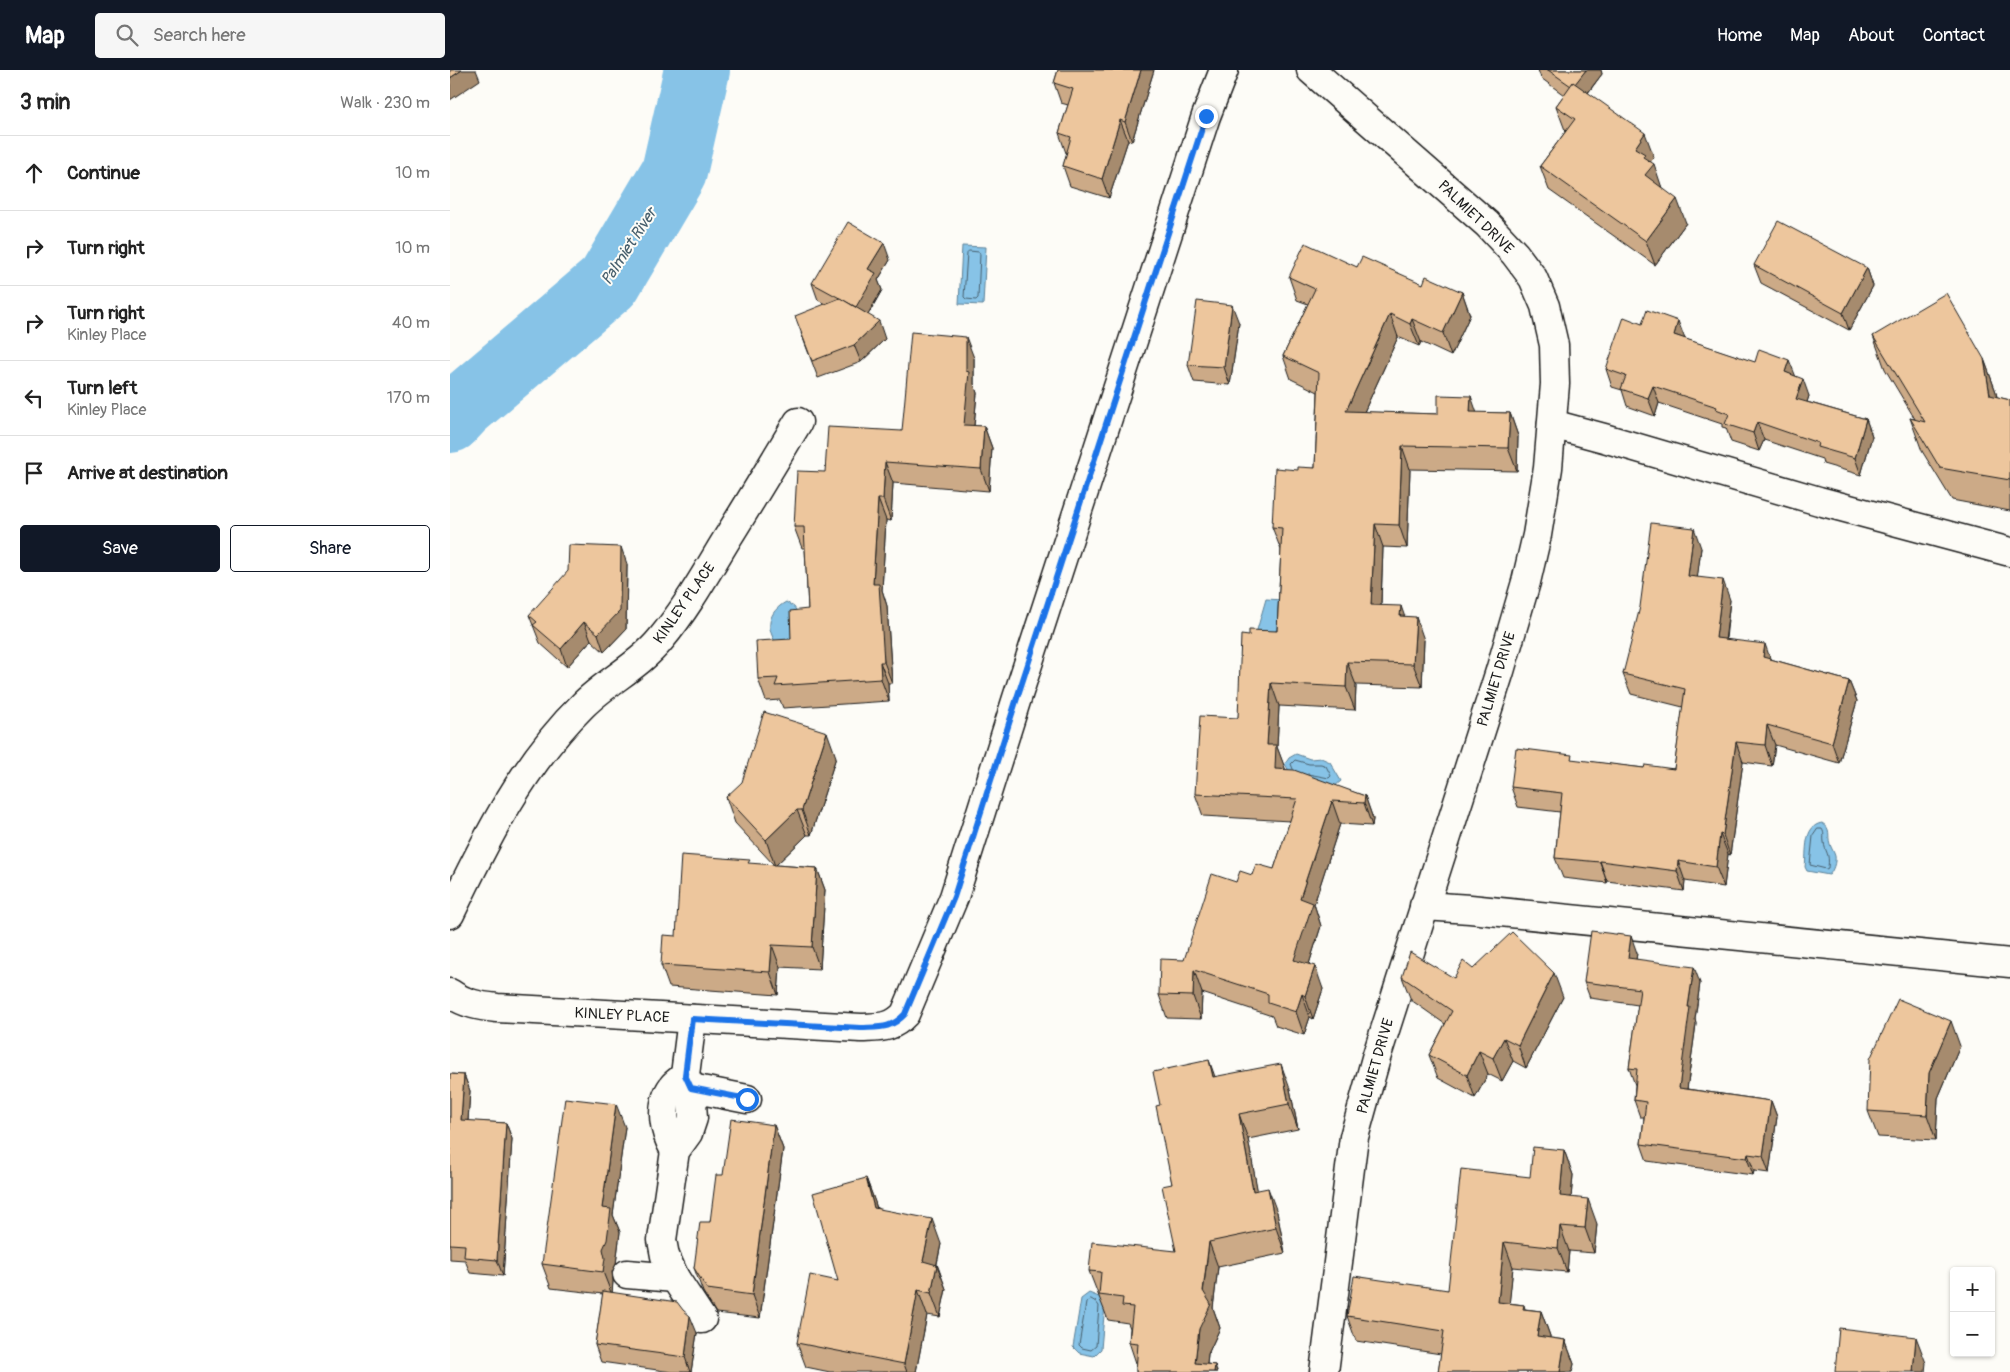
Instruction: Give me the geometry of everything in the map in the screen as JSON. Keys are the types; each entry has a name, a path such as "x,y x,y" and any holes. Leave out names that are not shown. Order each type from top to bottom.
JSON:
{"street":[{"name":"KINLEY PLACE","path":"450,993 476,1006 497,1008 861,1028 885,1027 896,1023 905,1014 954,897 1196,144 1216,86 1224,70"},
{"name":"PALMIET DRIVE","path":"1311,70 1487,224 1515,254 1533,278 1545,306 1554,345 1555,384 1552,424 1537,536 1526,582 1500,671 1376,1058 1354,1137 1324,1372"},
{"name":"KINLEY PLACE","path":"450,914 496,820 526,773 555,735 584,703 660,641 692,598 798,422"},
{"path":"1552,424 1819,501 2010,552"},
{"path":"1424,906 2010,963"},
{"path":"692,1019 688,1082 693,1118 688,1133 675,1151 662,1240 665,1256 675,1278 702,1319"},
{"path":"688,1082 747,1099"},
{"path":"627,1274 675,1278"}],"water":[{"path":"962,246 986,247 983,305 959,304"},
{"path":"1266,599 1284,600 1281,651 1261,650 1257,630"},
{"path":"786,602 794,607 800,616 791,632 793,644 777,644 771,632 770,621 775,611"},
{"path":"1296,754 1310,759 1321,758 1330,762 1341,781 1335,786 1289,771 1285,764 1289,758"},
{"path":"1822,823 1828,830 1830,844 1835,856 1834,866 1829,875 1807,871 1805,867 1809,834 1816,825"},
{"path":"1089,1293 1099,1297 1105,1304 1101,1349 1094,1356 1079,1353 1073,1347 1081,1299"}],"building":[{"path":"450,70 462,70 450,78"},
{"path":"1058,70 1141,70 1125,122 1120,120 1102,179 1063,166 1071,137 1059,133 1073,89 1054,83"},
{"path":"1548,70 1586,70 1575,84 1573,82 1571,86"},
{"path":"1573,82 1645,133 1635,148 1645,154 1643,157 1654,164 1645,175 1677,199 1646,241 1540,166 1575,119 1556,106"},
{"path":"1778,221 1867,268 1843,313 1754,265"},
{"path":"848,222 884,243 868,269 876,273 856,307 812,283"},
{"path":"1305,243 1357,267 1362,257 1423,284 1426,276 1462,292 1443,333 1412,319 1410,324 1390,314 1346,411 1438,414 1438,395 1471,396 1470,412 1510,413 1508,448 1402,446 1399,525 1375,524 1371,605 1401,606 1400,616 1416,617 1413,664 1347,662 1346,687 1271,683 1267,745 1276,745 1275,769 1294,770 1365,796 1364,803 1332,801 1300,898 1313,903 1294,960 1315,966 1305,996 1302,994 1296,1012 1268,1003 1268,994 1194,970 1193,996 1159,995 1160,959 1184,960 1212,874 1236,882 1240,871 1252,875 1256,864 1274,869 1297,799 1195,794 1200,716 1238,718 1241,635 1249,636 1249,630 1277,631 1282,528 1272,527 1275,468 1298,470 1298,467 1315,468 1319,373 1283,356 1315,289 1289,277"},
{"path":"1946,293 1984,359 1990,395 2010,400 2010,480 1940,468 1910,418 1925,422 1873,336"},
{"path":"840,298 879,321 854,345 812,361 795,316"},
{"path":"1197,301 1232,305 1224,367 1188,365"},
{"path":"1647,310 1678,321 1674,335 1755,362 1759,349 1789,360 1785,372 1803,379 1796,399 1866,419 1855,458 1817,447 1818,443 1757,422 1753,433 1725,424 1729,414 1716,409 1717,407 1653,386 1648,398 1621,389 1626,376 1606,369 1624,317 1642,324"},
{"path":"911,332 966,337 966,371 969,372 964,425 984,426 981,469 885,462 883,499 878,499 873,584 879,584 884,662 880,662 881,679 775,686 778,678 758,679 756,641 791,639 790,611 808,609 804,527 794,527 797,471 825,472 828,427 902,431"},
{"path":"1651,523 1694,528 1688,576 1723,580 1716,638 1765,644 1763,657 1849,681 1832,743 1767,725 1765,745 1736,742 1723,835 1720,834 1716,867 1678,861 1677,871 1600,861 1555,858 1562,793 1511,787 1516,748 1572,755 1571,759 1644,768 1645,765 1674,769 1685,689 1623,674 1640,607"},
{"path":"569,545 621,547 620,611 598,634 584,622 561,649 533,625 537,622 529,615 568,571"},
{"path":"764,712 827,732 802,810 797,810 766,840 726,797 742,782"},
{"path":"681,855 750,860 748,863 817,868 812,947 772,945 770,972 661,965 663,935 676,936"},
{"path":"1591,931 1631,936 1628,958 1694,967 1679,1088 1771,1101 1763,1156 1748,1154 1747,1158 1641,1144 1646,1102 1634,1100 1637,1069 1629,1068 1640,989 1584,982"},
{"path":"1512,932 1554,973 1518,1045 1504,1038 1493,1058 1479,1051 1467,1075 1429,1055 1452,1011 1402,977 1410,952 1454,978 1463,961 1473,969"},
{"path":"1898,999 1951,1021 1929,1073 1927,1115 1868,1111 1870,1059"},
{"path":"1209,1060 1213,1077 1281,1064 1289,1104 1239,1114 1253,1191 1268,1188 1276,1228 1209,1242 1203,1291 1211,1304 1199,1329 1195,1363 1215,1365 1214,1372 1136,1372 1138,1343 1129,1342 1133,1307 1122,1306 1123,1298 1099,1295 1101,1272 1089,1271 1092,1242 1176,1251 1162,1186 1172,1184 1156,1106 1160,1105 1153,1072"},
{"path":"450,1074 464,1075 461,1120 506,1123 497,1260 464,1257 465,1245 450,1244"},
{"path":"565,1098 616,1104 602,1208 611,1209 607,1240 603,1249 605,1258 603,1272 542,1264"},
{"path":"731,1119 774,1125 752,1295 707,1289 694,1268 700,1222 710,1222 716,1175 723,1175"},
{"path":"1533,1147 1564,1150 1560,1196 1588,1199 1585,1228 1560,1226 1558,1248 1504,1242 1498,1302 1524,1305 1523,1309 1541,1311 1537,1336 1565,1340 1560,1372 1438,1372 1444,1331 1347,1316 1354,1276 1448,1290 1461,1169 1530,1177"},
{"path":"866,1178 874,1208 932,1219 923,1261 937,1265 931,1293 918,1290 904,1364 797,1343 810,1275 838,1281 813,1193"},
{"path":"603,1291 677,1302 690,1316 685,1357 595,1345"},
{"path":"1839,1328 1916,1337 1913,1372 1835,1372"}],"waterway":[{"name":"Palmiet River","path":"450,420 462,407 609,282 674,172 697,70"}],"route":[{"path":"747,1099 691,1088 685,1075 692,1019 861,1028 885,1027 896,1023 905,1014 954,897 1206,116"}]}
